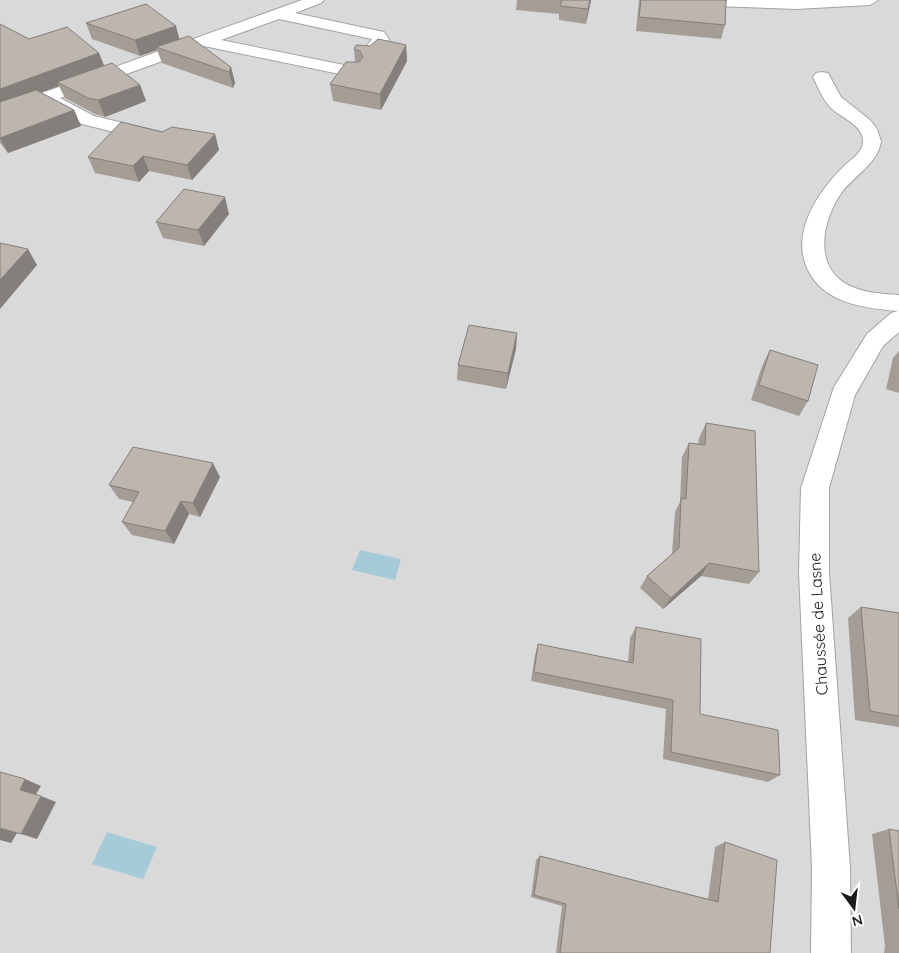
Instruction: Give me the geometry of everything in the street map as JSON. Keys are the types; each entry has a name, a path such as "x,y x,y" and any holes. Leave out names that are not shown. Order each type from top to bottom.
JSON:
{"street":[{"path":"0,114 316,0"},
{"path":"687,0 796,4 870,0"},
{"path":"278,13 378,35 381,39 366,57"},
{"path":"204,41 354,72"},
{"path":"822,78 831,97 840,108 866,126 872,140 870,151 840,182 824,205 814,231 812,254 820,273 829,284 849,295 877,302 899,303"},
{"path":"45,98 88,120 168,139"},
{"name":"Chaussée de Lasne","path":"832,953 831,868 814,572 815,488 843,394 875,340 899,319"}],"shaded area":[{"path":"0,0 899,0 899,953 0,953"}],"water":[{"path":"360,550 401,559 395,580 352,570"},
{"path":"107,832 157,847 143,879 92,864"}],"building":[{"path":"562,0 590,0 588,9 560,6"},
{"path":"641,0 726,0 725,25 639,17"},
{"path":"146,4 176,26 135,40 86,23"},
{"path":"0,24 29,39 67,27 99,53 0,89"},
{"path":"189,36 231,67 229,72 156,47"},
{"path":"378,39 406,45 380,94 330,84 346,62 359,62 363,57 360,51 354,49 356,45 370,46"},
{"path":"112,63 140,85 98,100 88,98 57,82"},
{"path":"36,90 74,110 0,138 0,102"},
{"path":"121,122 162,132 172,127 215,134 187,165 143,156 133,166 88,157"},
{"path":"184,189 225,197 198,230 156,222"},
{"path":"0,243 28,249 0,280"},
{"path":"469,325 517,333 508,373 458,365"},
{"path":"770,350 818,365 808,401 759,385"},
{"path":"706,423 755,431 759,572 709,563 671,598 647,576 679,548 681,498 686,499 689,443 705,445"},
{"path":"133,447 213,463 193,503 181,501 165,531 122,522 139,492 109,485"},
{"path":"861,607 899,613 899,716 870,711"},
{"path":"636,627 701,639 700,714 778,730 780,775 671,752 673,700 534,672 538,644 633,663"},
{"path":"0,772 25,779 20,790 41,796 21,834 0,828"},
{"path":"889,829 899,831 899,909"},
{"path":"725,842 777,860 770,953 560,953 566,904 534,895 540,856 718,902"}]}
